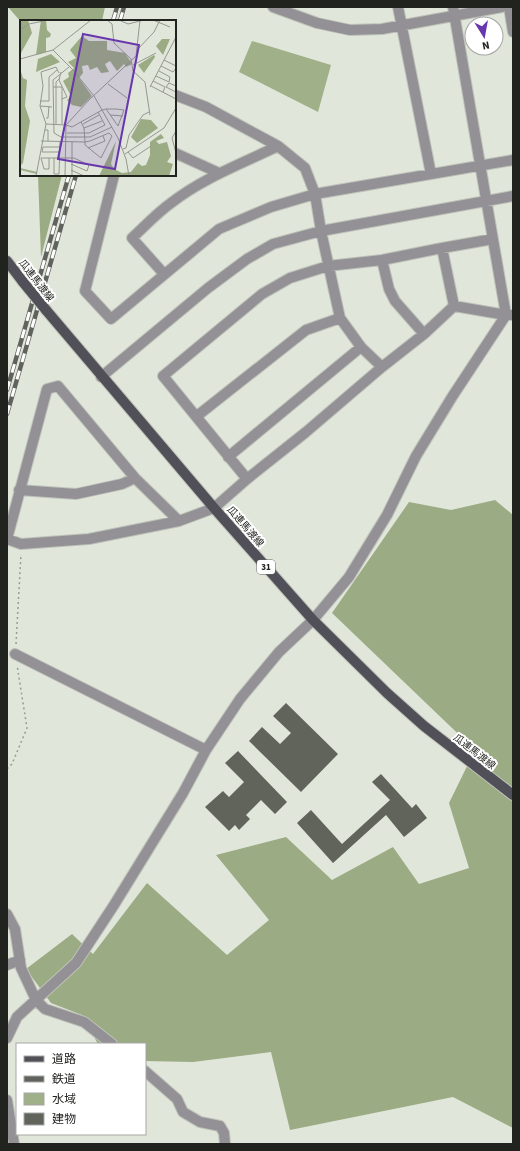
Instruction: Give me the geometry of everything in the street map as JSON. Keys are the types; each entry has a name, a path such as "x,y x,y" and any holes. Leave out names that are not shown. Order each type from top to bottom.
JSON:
{"main road":[{"name":"瓜連馬渡線","path":"7,261 102,377 214,508 313,620 387,693 424,726 513,795"}],"street":[{"path":"274,7 317,23 350,30 382,29 454,12 502,7"},
{"path":"398,7 431,174"},
{"path":"509,7 513,32"},
{"path":"7,1038 17,1017 76,963 114,905 183,793 206,750 240,699 279,652 313,620 350,577 387,515 416,456 452,397 509,315 485,200 454,12"},
{"path":"176,95 206,107 278,146 305,168 315,194 328,266 340,318 361,348 382,368"},
{"path":"164,274 132,238 171,202 219,173 278,146"},
{"path":"176,153 219,173"},
{"path":"114,176 85,291 111,319 219,228 271,207 315,194 480,167 513,160"},
{"path":"102,377 208,288 247,259 273,244 321,231 513,196"},
{"path":"247,479 163,376 262,294 290,278 328,266 382,260 493,239"},
{"path":"442,248 454,306"},
{"path":"382,260 389,289 395,301 424,334"},
{"path":"454,306 509,315"},
{"path":"179,521 135,478 58,386 47,389 7,539 21,544 89,539 179,521 214,508 247,479 424,334 454,306"},
{"path":"197,416 306,330 340,318"},
{"path":"228,457 361,348"},
{"path":"19,490 76,494 122,484 135,478"},
{"path":"15,654 206,750"},
{"path":"7,914 15,929 21,968 36,1000 45,1009 84,1022 111,1043"},
{"path":"7,965 20,960"},
{"path":"146,1072 178,1099 183,1112 200,1122 220,1126 224,1133 225,1144"},
{"path":"7,1100 14,1144"}],"shaded area":[{"path":"8,7 105,7 102,20 20,21"},
{"path":"38,176 62,176 41,257"},
{"path":"495,500 513,515 513,1128 453,1097 290,1130 271,1052 193,1062 146,1061 146,1043 97,1043 82,1015 51,1003 26,969 72,934 93,954 147,883 227,955 269,920 216,855 286,837 332,880 393,847 419,884 469,868 449,803 475,750 332,613 409,502 451,510"}],"water":[{"path":"252,41 331,65 318,112 239,72"}],"building":[{"path":"286,703 338,754 301,792 249,741 262,727 280,744 291,733 273,716"},
{"path":"238,751 287,802 275,814 261,800 246,815 250,819 239,830 235,825 229,831 205,807 223,791 229,797 244,782 225,763"},
{"path":"381,774 412,808 416,804 427,818 404,837 386,815 333,863 297,823 311,810 342,844 390,800 372,782"}],"railway":[{"path":"113,20 117,7"},
{"path":"120,20 124,7"},
{"path":"7,390 69,176"},
{"path":"7,414 76,176"}]}
